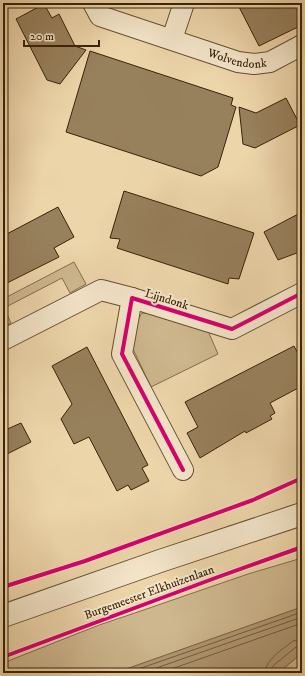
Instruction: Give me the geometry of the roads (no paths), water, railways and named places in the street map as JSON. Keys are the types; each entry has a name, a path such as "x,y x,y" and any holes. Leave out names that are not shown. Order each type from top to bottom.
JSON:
{"street":[{"name":"Wolvendonk","path":"93,3 100,16 238,62 254,64 270,62 302,46"},
{"path":"172,39 184,3"},
{"name":"Lijndonk","path":"3,340 101,290 232,329 302,293"},
{"name":"Lijndonk","path":"132,298 122,354 183,470"},
{"name":"Burgemeester Elkhuizenlaan","path":"3,616 160,561 302,514"}],"water":[{"path":"302,607 302,653 278,673 115,673"}]}
